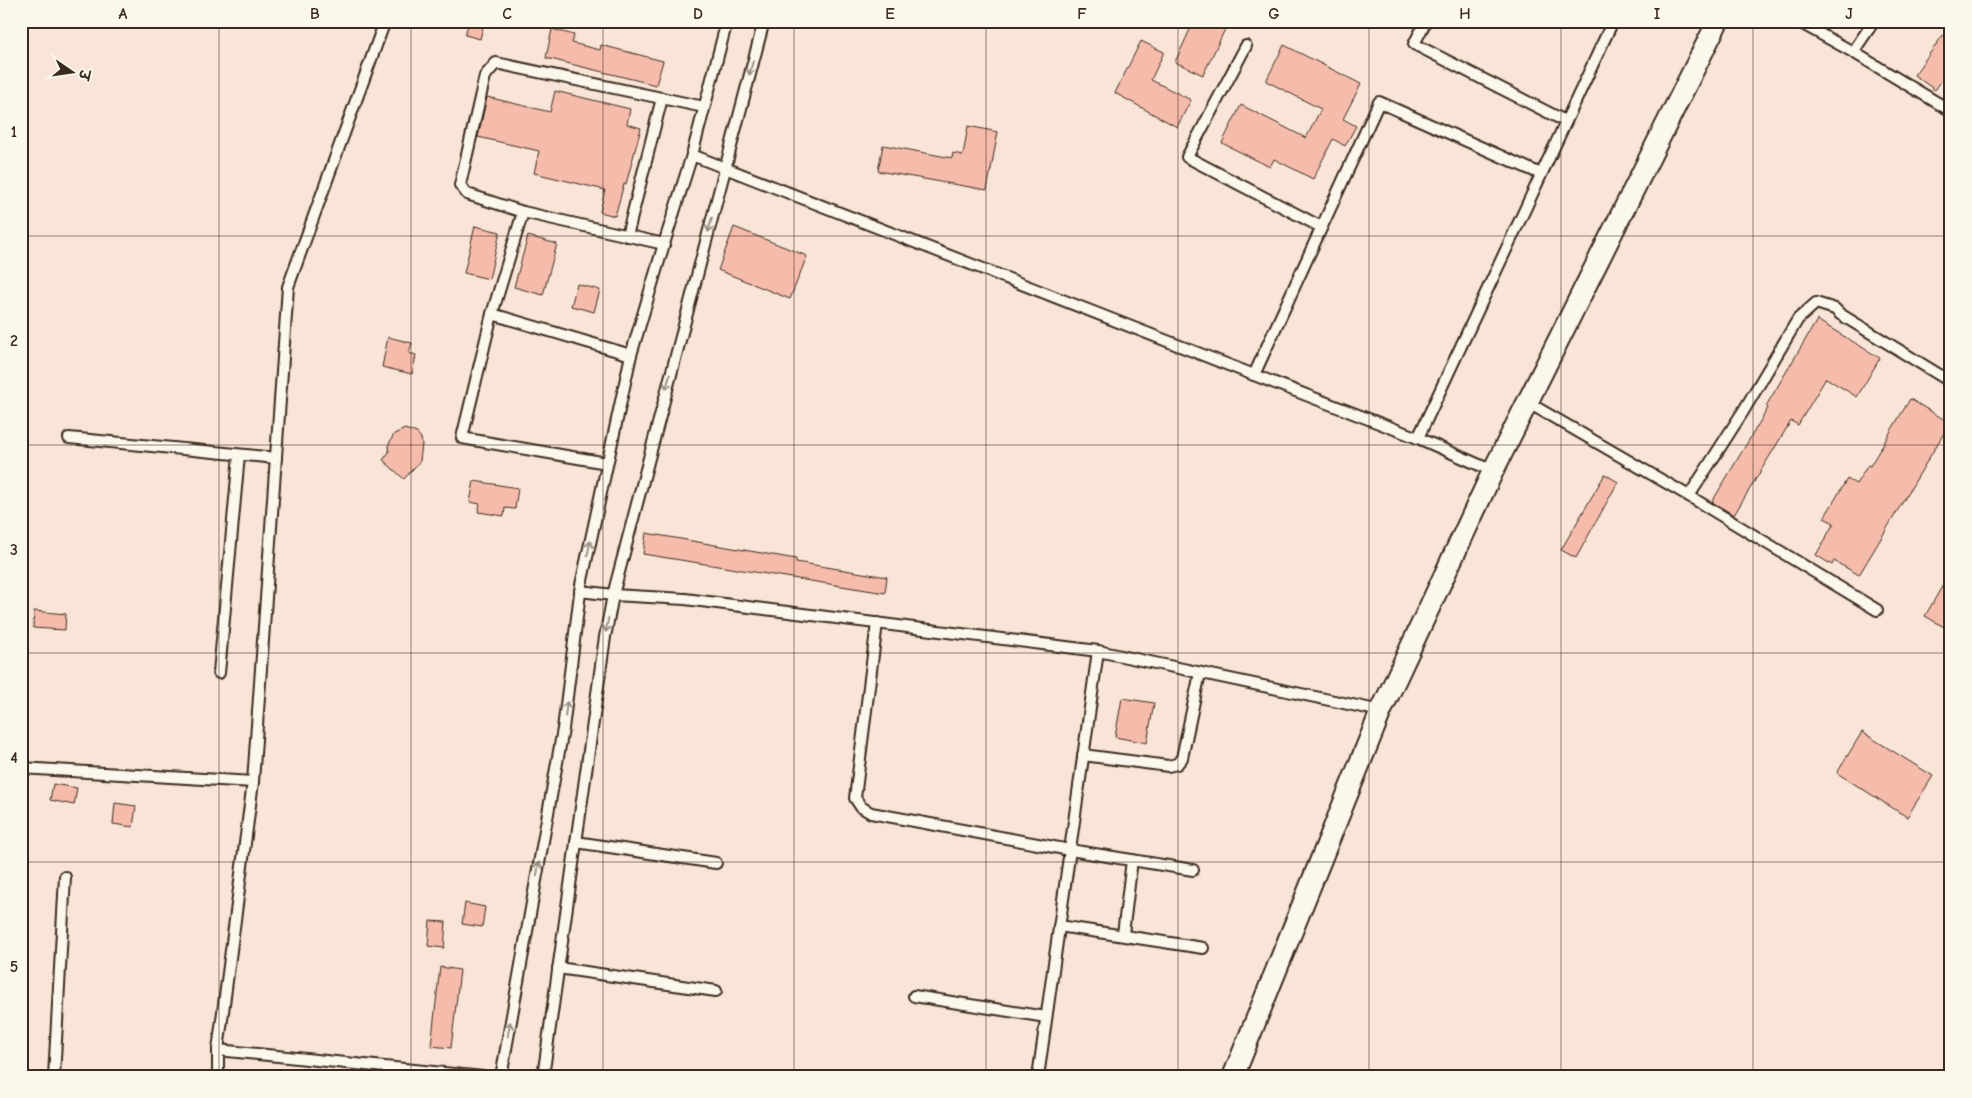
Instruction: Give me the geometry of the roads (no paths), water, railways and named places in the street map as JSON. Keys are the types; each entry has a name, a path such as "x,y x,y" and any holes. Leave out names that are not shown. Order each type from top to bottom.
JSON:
{"street":[{"path":"1233,1077 1381,711 1493,471 1718,21"}],"lane":[{"path":"218,1077 218,1050 253,782 288,287 385,21"},
{"path":"501,1077 563,729 580,590 607,463 632,355 692,155 727,21"},
{"path":"543,1077 605,637 613,595 764,21"},
{"path":"1426,21 1414,44 1565,121"},
{"path":"1418,438 1613,21"},
{"path":"1797,21 1853,52 1947,109 1951,97"},
{"path":"1853,52 1874,21"},
{"path":"1246,46 1187,157 1321,227"},
{"path":"664,244 523,212 467,194 460,185 485,76 496,63 704,107"},
{"path":"627,236 662,98"},
{"path":"1254,375 1380,102 1541,174"},
{"path":"692,155 1418,438 1493,471"},
{"path":"523,212 492,314 462,438 607,463"},
{"path":"1689,496 1744,410 1798,319 1816,302 1835,309 1840,314 1951,382"},
{"path":"492,314 632,355"},
{"path":"1528,402 1689,496 1877,610"},
{"path":"69,438 276,458"},
{"path":"219,673 239,454"},
{"path":"580,590 613,595 685,599 1098,651 1381,711"},
{"path":"877,623 855,798 860,807 871,813 1070,850 1193,870"},
{"path":"1038,1077 1098,651"},
{"path":"1083,755 1168,766 1177,764 1182,758 1200,673"},
{"path":"21,768 253,782"},
{"path":"576,842 716,863"},
{"path":"1123,934 1132,860"},
{"path":"54,1077 65,877"},
{"path":"1059,926 1123,934 1203,948"},
{"path":"558,968 716,991"},
{"path":"914,996 1046,1017"},
{"path":"218,1050 483,1077"}]}
